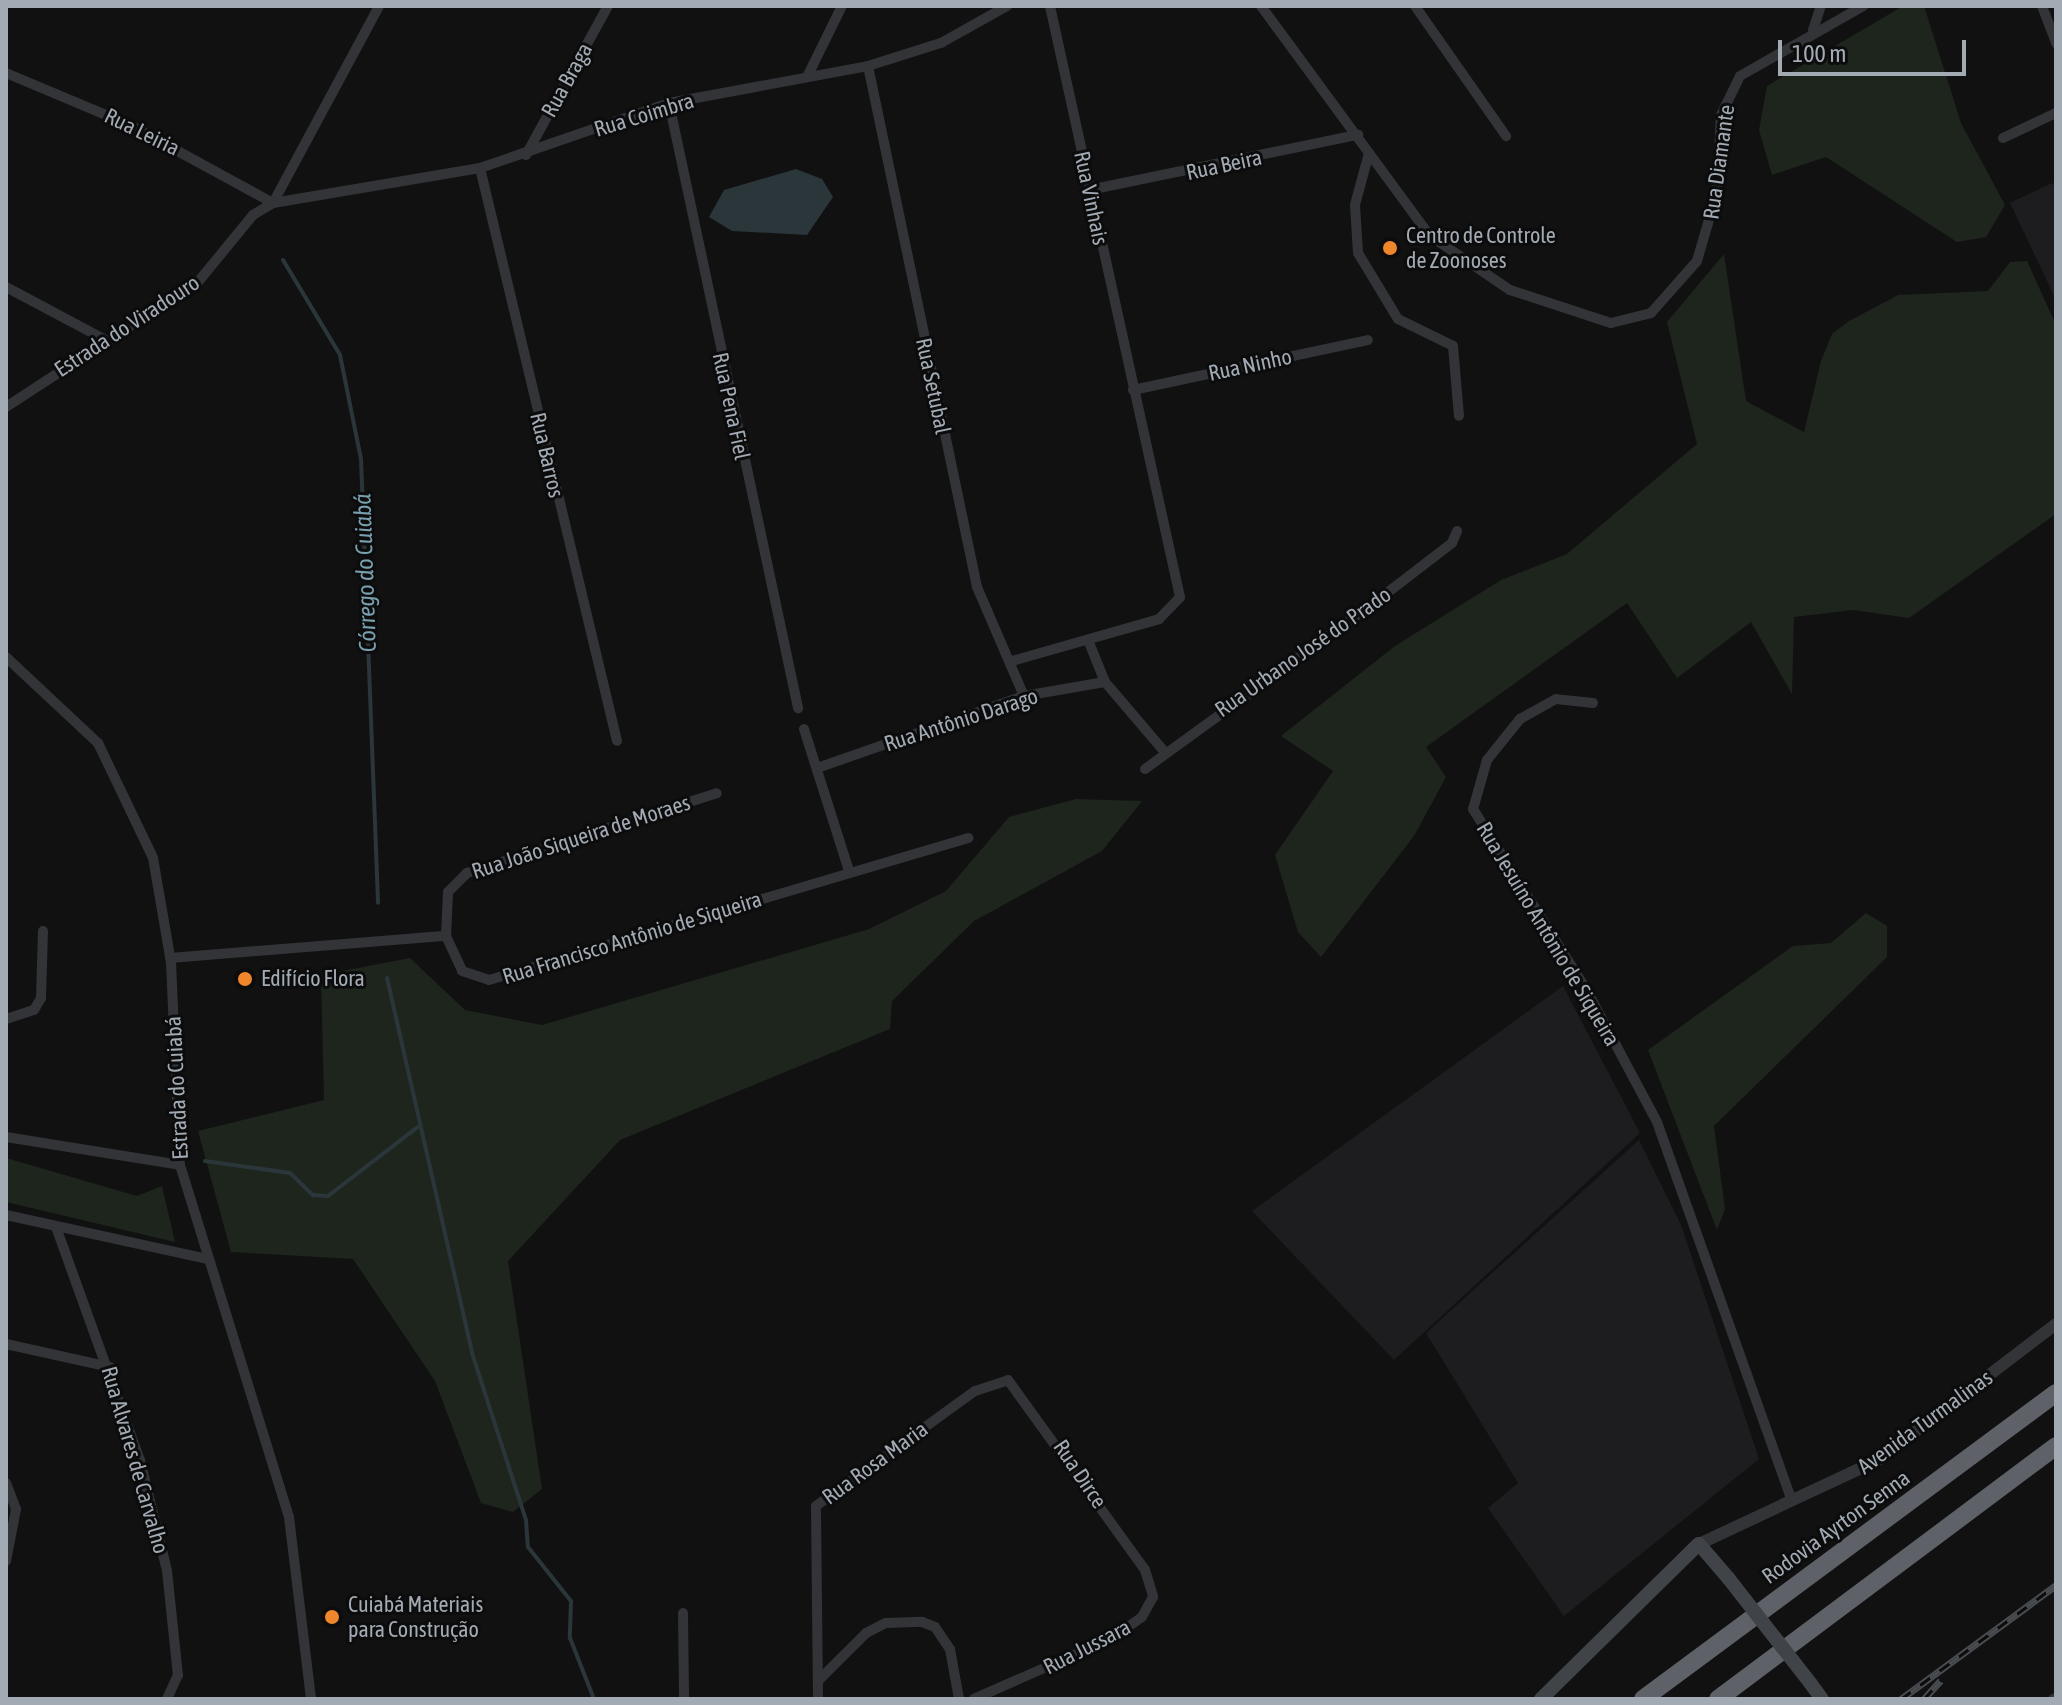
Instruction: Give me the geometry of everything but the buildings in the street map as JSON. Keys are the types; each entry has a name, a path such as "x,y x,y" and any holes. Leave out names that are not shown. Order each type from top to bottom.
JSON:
{"highway":[{"name":"Rodovia Ayrton Senna","path":"1643,1699 2056,1393"},
{"path":"1718,1699 2056,1446"}],"main road":[{"path":"1541,1699 1699,1544 1822,1699"}],"street":[{"path":"273,203 379,6"},
{"name":"Rua Braga","path":"526,155 608,6"},
{"path":"808,75 842,6"},
{"name":"Rua Coimbra","path":"273,203 480,168 526,155 669,103 868,66 941,43 1007,6"},
{"name":"Rua Vinhais","path":"1050,6 1133,390 1178,580 1172,613 1088,640"},
{"name":"Rua Diamante","path":"1261,6 1429,235 1479,274 1586,318 1630,322 1670,297 1697,261 1717,192 1721,115 1740,76 1813,30 1863,6"},
{"path":"1415,6 1506,136"},
{"path":"1813,30 1821,6"},
{"path":"2042,6 2056,43"},
{"name":"Rua Setubal","path":"868,66 977,587 1012,661 1024,696"},
{"name":"Rua Leiria","path":"6,73 130,125 273,203"},
{"name":"Rua Pena Fiel","path":"669,103 798,708"},
{"path":"2003,138 2056,113"},
{"name":"Rua Beira","path":"1089,190 1358,135"},
{"path":"1369,153 1355,205 1358,253 1398,319 1453,346 1459,416"},
{"name":"Rua Barros","path":"480,168 617,741"},
{"name":"Estrada do Viradouro","path":"6,407 104,339 198,282 253,215 273,203"},
{"path":"6,287 104,339"},
{"name":"Rua Ninho","path":"1133,390 1368,340"},
{"name":"Rua Urbano José do Prado","path":"1145,769 1163,750 1383,596 1457,531"},
{"path":"1012,661 1088,640 1105,682 1163,750"},
{"name":"Estrada do Cuiabá","path":"6,657 68,708 121,779 153,858 170,958 180,1165 299,1556 311,1699"},
{"name":"Rua Antônio Darago","path":"820,767 1024,696 1105,682"},
{"name":"Rua Jesuíno Antônio de Siqueira","path":"1593,703 1556,699 1509,729 1487,760 1473,809 1586,989 1657,1122 1791,1499"},
{"path":"804,729 820,767 849,871"},
{"name":"Rua João Siqueira de Moraes","path":"446,936 448,892 467,873 717,793"},
{"name":"Rua Francisco Antônio de Siqueira","path":"446,936 462,971 489,980 968,838"},
{"path":"6,1019 34,1010 41,998 43,931"},
{"path":"170,958 446,936"},
{"path":"6,1137 180,1165"},
{"path":"6,1215 208,1259"},
{"name":"Rua Alvares de Carvalho","path":"56,1227 110,1367 173,1605 178,1675 167,1699"},
{"name":"Avenida Turmalinas","path":"1699,1544 1878,1460 2056,1324"},
{"path":"6,1344 110,1367"},
{"name":"Rua Dirce","path":"975,1391 997,1380 1019,1388 1145,1570 1150,1607"},
{"name":"Rua Rosa Maria","path":"818,1699 816,1506 975,1391"},
{"path":"6,1483 16,1509 6,1561"},
{"name":"Rua Jussara","path":"974,1699 1112,1638 1150,1607"},
{"path":"683,1613 684,1699"},
{"path":"818,1681 866,1633 886,1623 922,1622 935,1627 950,1649 959,1699"}],"shaded area":[{"path":"1903,6 1924,6 1961,123 2005,205 1986,237 1957,242 1826,157 1772,175 1759,130 1767,86"},
{"path":"796,169 822,179 833,197 807,235 732,231 709,217 724,190"},
{"path":"2052,183 2056,187 2056,300 2010,203"},
{"path":"1724,254 1746,401 1804,432 1821,361 1832,334 1849,321 1898,295 1988,291 2010,262 2027,261 2056,325 2056,514 1909,618 1853,610 1794,617 1792,694 1751,622 1677,678 1627,603 1426,747 1446,777 1414,836 1321,957 1298,932 1275,855 1333,771 1281,736 1395,646 1501,580 1567,554 1697,444 1667,322"},
{"path":"1076,799 1142,801 1102,851 974,921 892,1001 890,1029 620,1140 508,1261 542,1489 513,1512 481,1503 435,1381 353,1259 231,1252 198,1131 324,1100 321,975 410,958 465,1010 542,1025 869,929 946,891 1009,817"},
{"path":"1866,913 1887,926 1887,957 1714,1126 1725,1209 1717,1230 1648,1050 1793,946 1831,943"},
{"path":"1563,986 1640,1133 1394,1360 1252,1211"},
{"path":"1639,1140 1681,1225 1759,1459 1564,1616 1488,1508 1518,1483 1426,1333"},
{"path":"6,1158 137,1196 162,1186 175,1242 6,1202"}],"waterway":[{"name":"Córrego do Cuiabá","path":"283,260 340,355 361,459 378,903"},
{"path":"387,978 472,1353 526,1520 528,1547 571,1601 570,1638 594,1699"},
{"path":"205,1161 290,1173 313,1195 328,1196 418,1127"}],"railway":[{"path":"1901,1699 2056,1585"},
{"path":"1924,1699 1941,1680"}],"place":[{"name":"Centro de Controle de Zoonoses","path":"1390,248"},
{"name":"Edifício Flora","path":"245,979"},
{"name":"Cuiabá Materiais para Construção","path":"332,1617"}]}
